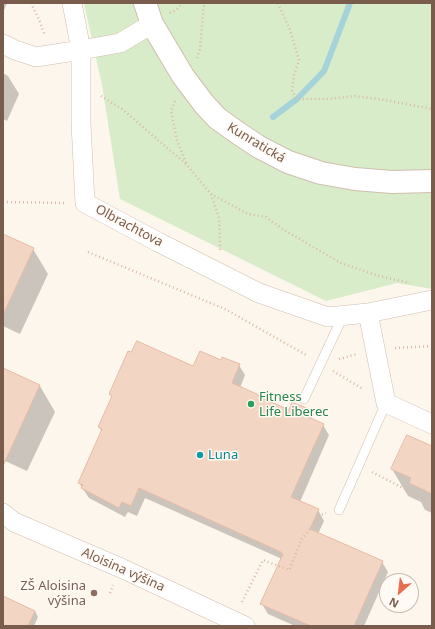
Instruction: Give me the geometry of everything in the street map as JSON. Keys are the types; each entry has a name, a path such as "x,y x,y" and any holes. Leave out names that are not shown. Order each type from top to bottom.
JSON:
{"street":[{"name":"Olbrachtova","path":"72,3 81,50 80,123 85,203 259,293 328,317 368,313 432,300"},
{"name":"Kunratická","path":"145,3 152,24 197,95 217,118 259,147 288,162 321,173 355,179 392,182 432,181"},
{"path":"3,44 36,57 120,43 152,24"},
{"path":"368,313 386,403 432,424"},
{"name":"Aloisina výšina","path":"3,513 14,522 121,568 238,623"}],"lane":[{"path":"304,399 343,316"},
{"path":"339,510 386,403"}],"path":[{"path":"31,3 40,22 51,54"},
{"path":"186,164 177,140 172,111 184,76 196,61 200,49 204,3"},
{"path":"278,3 290,30 299,60 294,75 292,91 297,99 329,99 356,96 432,109"},
{"path":"81,84 122,109 186,164 211,194 219,218 219,273"},
{"path":"211,194 248,214 266,217 284,230 341,263 379,276 417,285"},
{"path":"3,202 85,203"},
{"path":"88,252 225,309 321,363 386,403"},
{"path":"359,465 432,503"},
{"path":"238,623 263,560 289,570 302,539 320,515 339,510"}],"green space":[{"path":"84,3 432,3 432,289 397,283 326,301 120,199 102,85"}],"building":[{"path":"3,234 34,248 3,315"},
{"name":"Luna","path":"137,341 193,366 200,351 221,360 222,357 240,364 232,383 289,410 292,402 309,409 306,416 324,424 291,497 319,509 310,529 383,561 354,626 311,626 260,604 283,554 281,552 139,488 131,506 122,502 119,508 81,488 83,485 78,483 102,429 98,427 112,396 109,394 128,351 131,352"},
{"path":"3,368 40,385 3,466"},
{"path":"407,435 432,446 432,494 409,483 411,478 391,469"},
{"name":"ZŠ Aloisina výšina","path":"3,596 35,611 28,626 3,626"}],"waterway":[{"path":"273,117 297,99 324,71 350,3"}],"place":[{"name":"Fitness Life Liberec","path":"251,404"},
{"name":"Luna","path":"200,455"},
{"name":"ZŠ Aloisina výšina","path":"94,593"}]}
